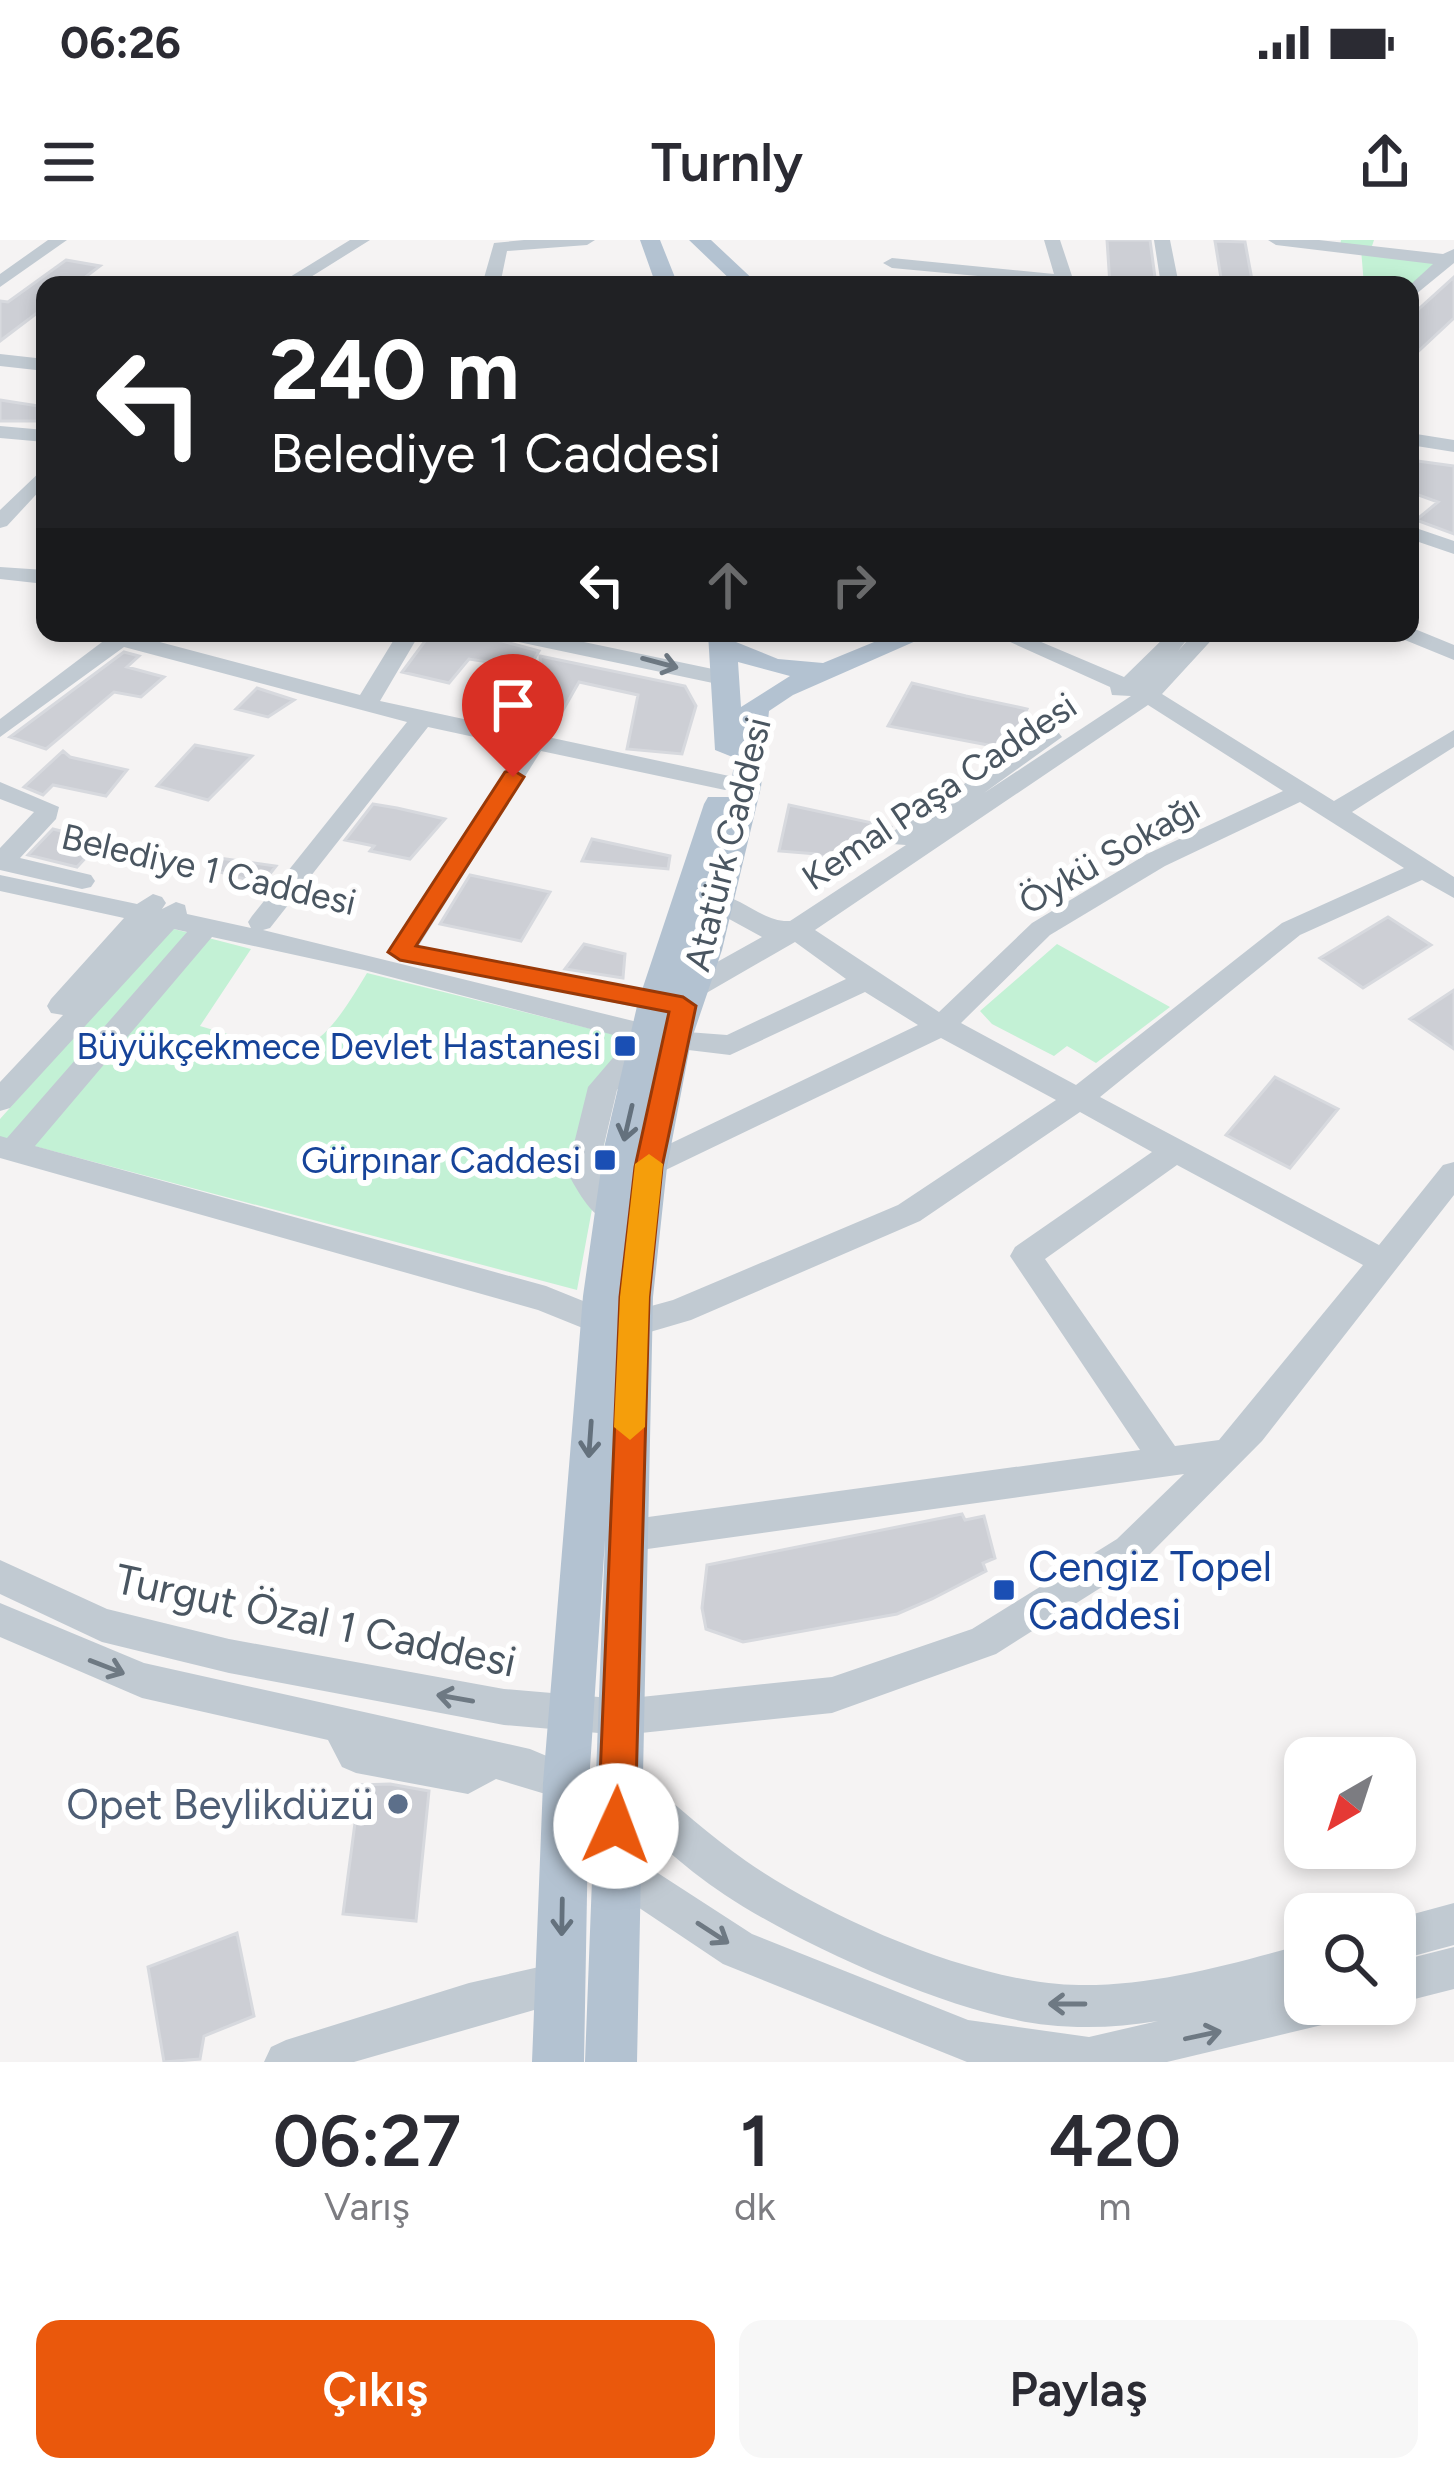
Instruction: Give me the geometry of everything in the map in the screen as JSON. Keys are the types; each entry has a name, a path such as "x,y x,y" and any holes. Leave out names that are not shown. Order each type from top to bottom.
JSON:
{"main road":[{"path":"650,240 664,276"},
{"path":"698,240 738,276"},
{"name":"Atatürk Caddesi","path":"611,2062 626,1536 614,1213 674,1001 725,782 731,743 722,642"},
{"path":"728,642 772,667 828,670"},
{"name":"Atatürk Caddesi","path":"558,2062 570,1717 617,1310 649,1167 674,1001 718,902 746,787 752,716 762,701 783,689 898,642"},
{"path":"727,679 783,689"}],"street":[{"path":"0,282 59,240"},
{"path":"301,276 362,240"},
{"path":"493,276 500,248 587,240"},
{"path":"888,276 898,240"},
{"path":"1052,240 1064,276"},
{"path":"1162,240 1168,276"},
{"path":"1175,240 1179,276"},
{"path":"1276,240 1451,257"},
{"path":"1419,286 1451,257"},
{"path":"892,263 956,276"},
{"path":"0,360 36,364"},
{"path":"0,432 36,435"},
{"path":"1419,440 1454,446"},
{"path":"1419,451 1454,457"},
{"path":"0,502 36,465"},
{"path":"0,522 36,483"},
{"path":"1419,535 1454,548"},
{"path":"0,562 36,565"},
{"path":"0,573 36,576"},
{"path":"1419,638 1454,652"},
{"path":"0,730 116,642"},
{"path":"145,642 422,719 725,782"},
{"path":"366,704 404,642"},
{"path":"552,642 727,679"},
{"path":"1023,642 1138,690 1454,889"},
{"name":"Kemal Paşa Caddesi","path":"1138,690 1174,642"},
{"name":"Kemal Paşa Caddesi","path":"674,1001 1138,690 1197,642"},
{"path":"261,922 422,719"},
{"path":"1335,812 1453,739"},
{"path":"400,952 536,742"},
{"path":"0,790 46,807 47,813 1,869"},
{"name":"Öykü Sokağı","path":"649,1167 941,1026 1041,929 1156,860 1304,791"},
{"name":"Belediye 1 Caddesi","path":"1,869 162,910 261,922 674,1001"},
{"path":"204,929 7,1149 547,1299 617,1310 680,1310 909,1213 1078,1099 1291,929 1424,869"},
{"path":"718,902 784,930 941,1026 1384,1262"},
{"path":"0,1100 7,1068 162,910"},
{"name":"Belediye 1 Caddesi","path":"162,910 204,929 364,961 674,1001"},
{"path":"674,1001 730,1046 869,980"},
{"path":"1166,1461 1027,1256 1175,1151"},
{"path":"622,1717 832,1695 983,1642 1130,1550 1228,1453 1454,1173"},
{"path":"626,1536 1228,1453"},
{"name":"Turgut Özal 1 Caddesi","path":"0,1576 102,1625 187,1646 570,1717 622,1717"},
{"path":"0,1621 142,1680 340,1725 356,1754 468,1775 492,1760 566,1783 616,1869 738,1949 968,2041 1089,2059 1284,2013"},
{"path":"618,1782 753,1889 924,1967 1042,2004 1122,2004 1208,1992 1284,1971"},
{"path":"1416,1934 1454,1924"},
{"path":"1416,1978 1454,1968"},
{"path":"286,2062 469,2004 561,1983"}],"green space":[{"path":"1341,240 1374,240 1371,249 1441,263 1419,279 1363,276 1361,249 1340,246"},
{"path":"170,928 251,949 200,1026 261,1044 300,1047 316,1040 367,973 624,1037 577,1290 0,1137 0,1119"},
{"path":"1057,944 1170,1007 1096,1063 1067,1046 1054,1056 992,1024 980,1011"}],"building":[{"path":"1107,240 1150,240 1155,276 1109,276"},
{"path":"1215,241 1245,242 1251,276 1221,276"},
{"path":"66,260 100,266 87,276 44,276"},
{"path":"1454,277 1454,318 1419,351 1419,309"},
{"path":"36,282 36,314 0,341 0,301 8,302"},
{"path":"0,400 36,406 36,421 0,421"},
{"path":"1419,461 1454,466 1454,534 1419,521 1438,502 1419,495"},
{"path":"424,642 506,642 539,651 529,668 469,659 449,683 402,672"},
{"path":"124,652 139,656 127,667 164,677 141,697 114,692 46,749 10,737"},
{"path":"540,656 685,686 696,706 682,754 627,749 638,695 579,682 550,733 505,723 541,674"},
{"path":"912,683 1027,709 1009,749 888,726"},
{"path":"257,688 294,700 268,717 236,709"},
{"path":"195,745 252,756 208,800 157,786"},
{"path":"63,751 70,757 127,770 106,796 53,785 43,795 24,787"},
{"path":"373,804 445,819 410,859 370,851 374,846 345,840"},
{"path":"789,805 891,827 887,838 847,869 817,854 779,851"},
{"path":"53,829 101,841 77,867 28,855"},
{"path":"592,839 670,856 668,869 582,861"},
{"path":"212,857 276,866 262,884 209,869"},
{"path":"470,875 550,892 521,941 440,924"},
{"path":"1388,917 1431,945 1363,988 1320,958"},
{"path":"584,944 625,954 623,978 565,969"},
{"path":"1454,990 1454,1049 1410,1019"},
{"path":"1275,1077 1338,1109 1290,1168 1226,1135"},
{"path":"962,1514 965,1520 984,1516 995,1558 983,1563 986,1571 932,1599 897,1614 743,1642 706,1629 702,1608 707,1565"},
{"path":"360,1785 429,1791 416,1921 343,1914"},
{"path":"237,1933 254,2016 204,2036 200,2059 164,2062 148,1967"}],"slow traffic":[{"path":"630,1427 634,1297 649,1164"}],"place":[{"name":"Büyükçekmece Devlet Hastanesi","path":"625,1046"},
{"name":"Gürpınar Caddesi","path":"605,1160"},
{"name":"Cengiz Topel Caddesi","path":"1004,1590"},
{"name":"Opet Beylikdüzü","path":"398,1804"}],"route":[{"path":"513,777 400,952 683,1006 649,1167 634,1297 616,1826"}]}
